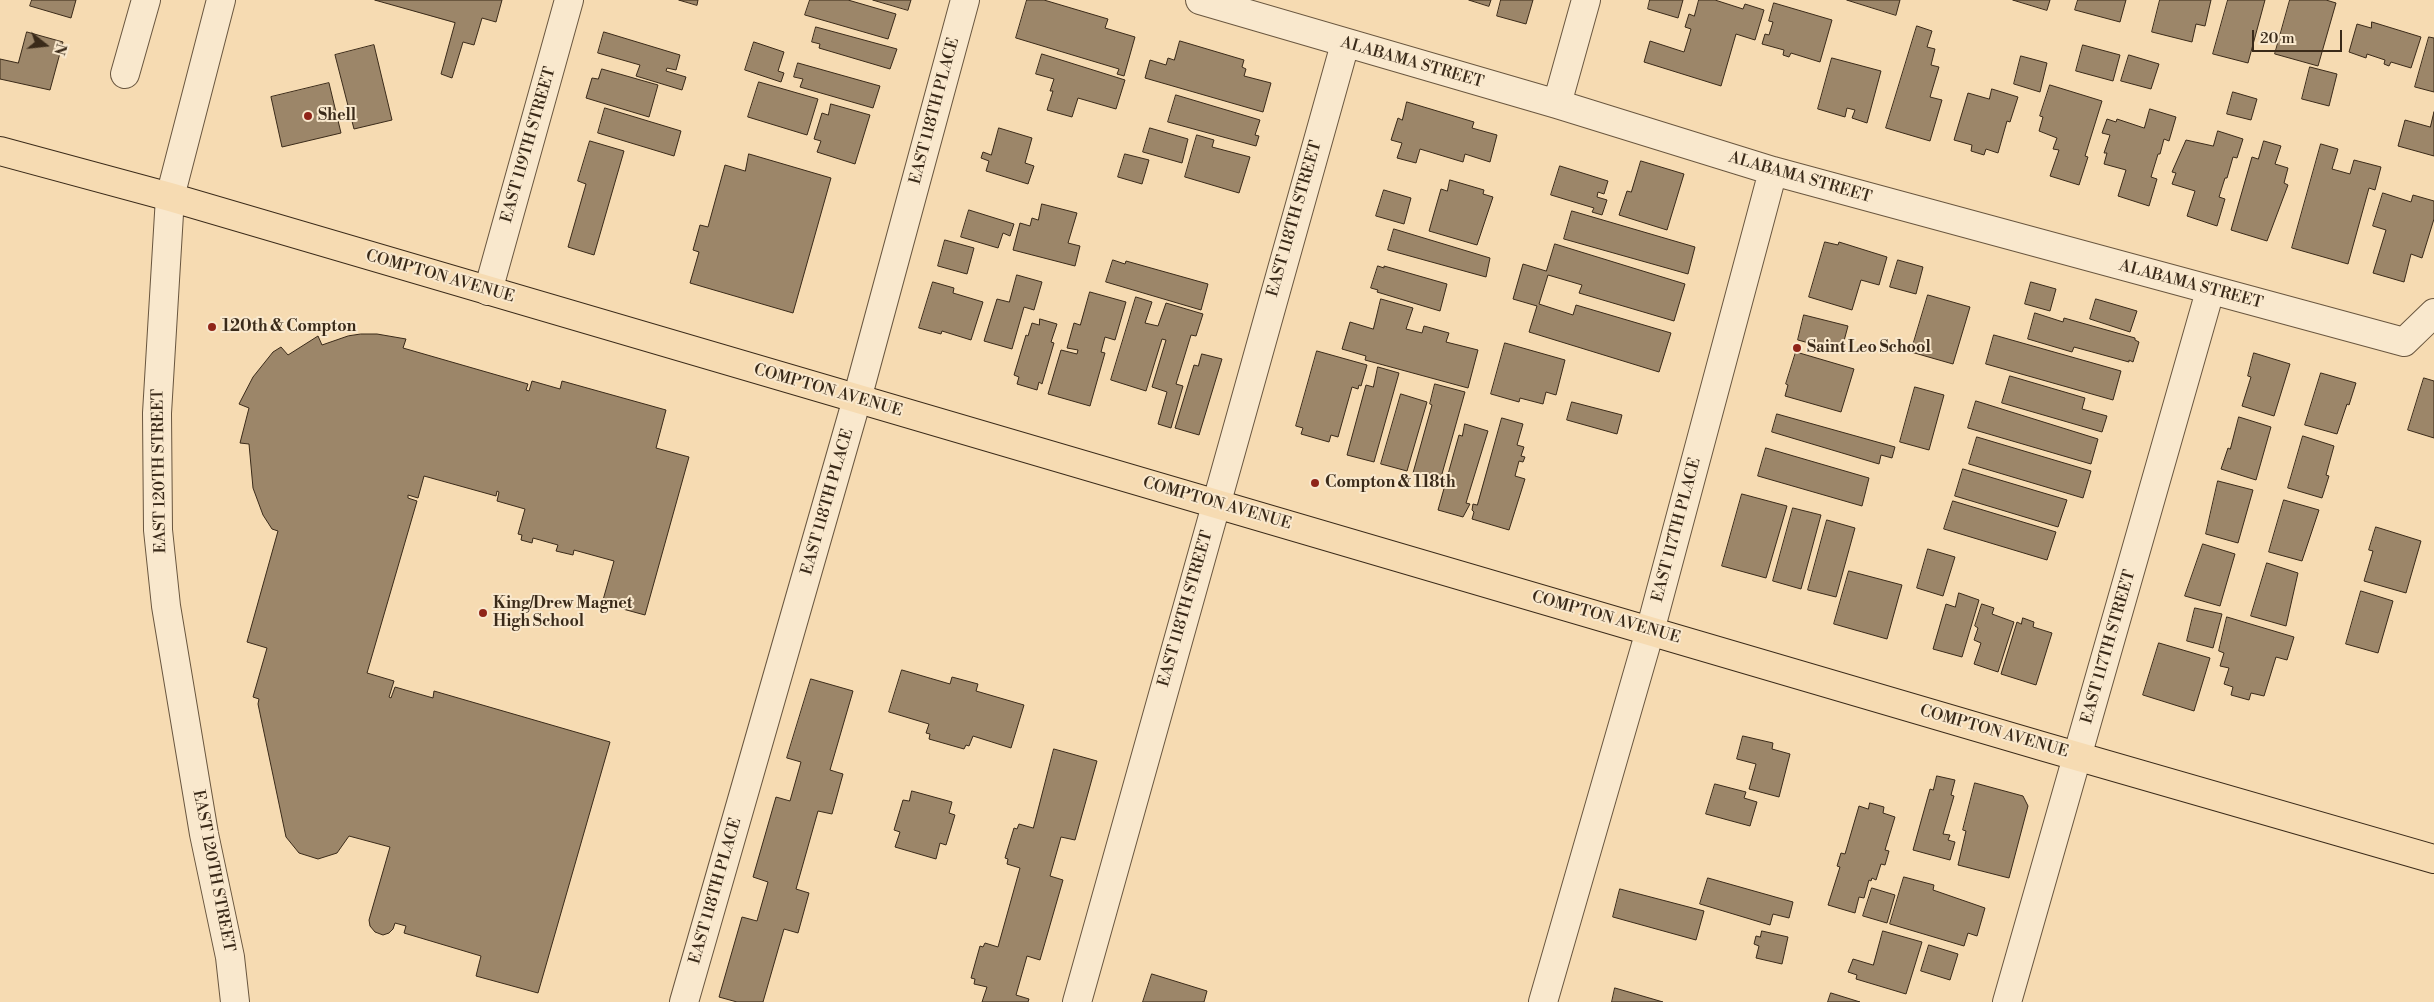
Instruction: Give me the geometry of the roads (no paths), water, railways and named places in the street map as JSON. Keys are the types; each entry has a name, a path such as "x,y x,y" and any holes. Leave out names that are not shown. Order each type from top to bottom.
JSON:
{"main road":[{"name":"COMPTON AVENUE","path":"0,151 170,197 2078,757 2434,859"}],"street":[{"path":"125,74 146,0"},
{"name":"EAST 120TH STREET","path":"221,0 170,197 157,413 158,530 166,606 204,834 230,957 236,1002"},
{"name":"EAST 119TH STREET","path":"488,291 569,0"},
{"name":"EAST 118TH PLACE","path":"684,1002 858,399 965,0"},
{"name":"ALABAMA STREET","path":"1200,0 1345,44 1557,104 1773,172 2404,342 2434,313"},
{"path":"1557,104 1586,0"},
{"name":"EAST 118TH STREET","path":"1077,1002 1345,44"},
{"name":"EAST 117TH PLACE","path":"1543,1002 1650,631 1773,172"},
{"name":"EAST 117TH STREET","path":"2007,1002 2210,291"}],"place":[{"name":"Shell","path":"308,116"},
{"name":"120th & Compton","path":"212,327"},
{"name":"Saint Leo School","path":"1797,348"},
{"name":"Compton & 118th","path":"1315,483"},
{"name":"King/Drew Magnet High School","path":"483,613"}]}
